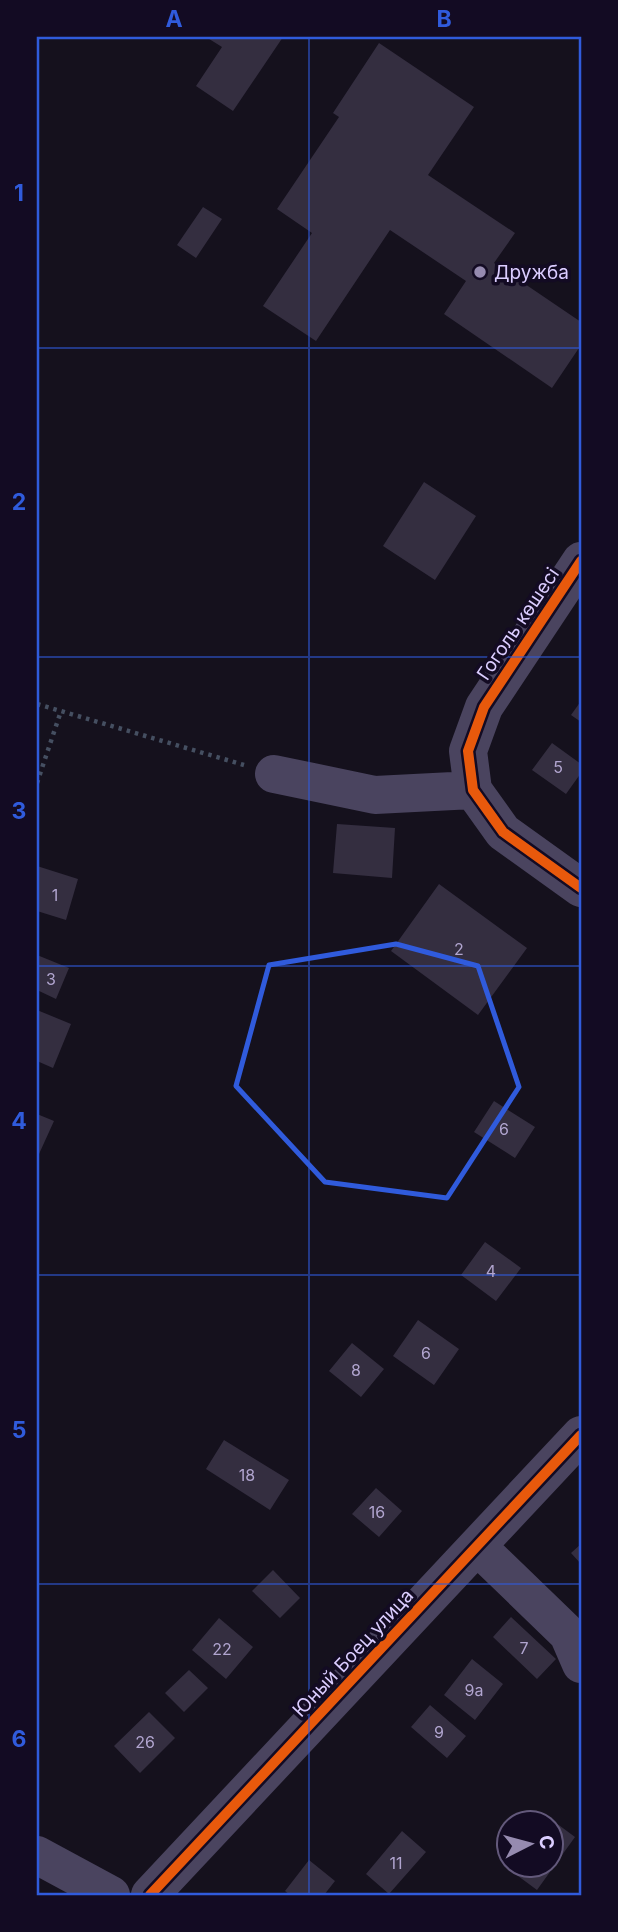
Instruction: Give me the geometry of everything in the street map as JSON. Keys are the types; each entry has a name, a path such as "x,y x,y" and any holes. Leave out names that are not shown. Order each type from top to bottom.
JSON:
{"street":[{"name":"Гоголь көшесі","path":"473,790 468,751 484,707 581,561"},
{"path":"274,774 375,795 473,790 503,832 581,888"},
{"name":"Юный Боец улица","path":"150,1895 581,1435"},
{"path":"477,1546 568,1634 581,1664"},
{"path":"37,1855 111,1895"}],"path":[{"path":"37,704 274,774"},
{"path":"37,783 61,711"}],"highlighted area":[{"path":"396,944 478,966 519,1087 447,1198 325,1182 236,1086 269,965"}],"building":[{"path":"206,37 283,37 233,111 196,86 222,47"},
{"path":"379,43 474,107 428,175 515,233 494,263 581,322 581,345 552,388 444,314 466,281 390,230 316,341 263,306 312,233 277,209 339,117 333,113"},
{"path":"203,207 222,219 196,258 177,245"},
{"path":"424,482 476,516 435,580 383,546"},
{"path":"581,701 581,722 571,715"},
{"path":"552,743 581,764 581,773 566,794 532,770"},
{"path":"337,824 395,828 392,878 333,873"},
{"path":"37,866 78,879 66,920 37,911"},
{"path":"439,884 527,948 478,1015 391,951"},
{"path":"37,955 69,968 56,999 37,990"},
{"path":"37,1010 71,1024 53,1068 37,1061"},
{"path":"494,1101 535,1127 515,1158 474,1132"},
{"path":"37,1114 54,1121 39,1154 37,1153"},
{"path":"485,1242 521,1268 496,1301 461,1275"},
{"path":"418,1320 459,1349 434,1385 393,1356"},
{"path":"352,1343 384,1369 361,1397 329,1371"},
{"path":"224,1440 289,1480 270,1510 206,1469"},
{"path":"376,1488 402,1511 379,1537 352,1514"},
{"path":"581,1544 581,1564 571,1553"},
{"path":"273,1570 300,1598 280,1618 252,1591"},
{"path":"511,1617 556,1659 537,1679 493,1637"},
{"path":"219,1618 253,1647 226,1679 192,1650"},
{"path":"472,1659 503,1684 475,1720 444,1695"},
{"path":"189,1670 208,1688 184,1712 165,1693"},
{"path":"430,1705 466,1736 447,1758 411,1727"},
{"path":"149,1712 175,1738 140,1773 114,1746"},
{"path":"566,1830 575,1837 566,1850"},
{"path":"402,1831 426,1852 389,1894 366,1874"},
{"path":"309,1860 335,1881 324,1895 290,1895 285,1891"},
{"path":"523,1880 544,1880 537,1890"}],"cycle path":[{"path":"581,561 484,707 468,751 473,790 503,832 581,888"},
{"path":"150,1895 581,1435"}],"place":[{"name":"Дружба","path":"480,272"}]}
